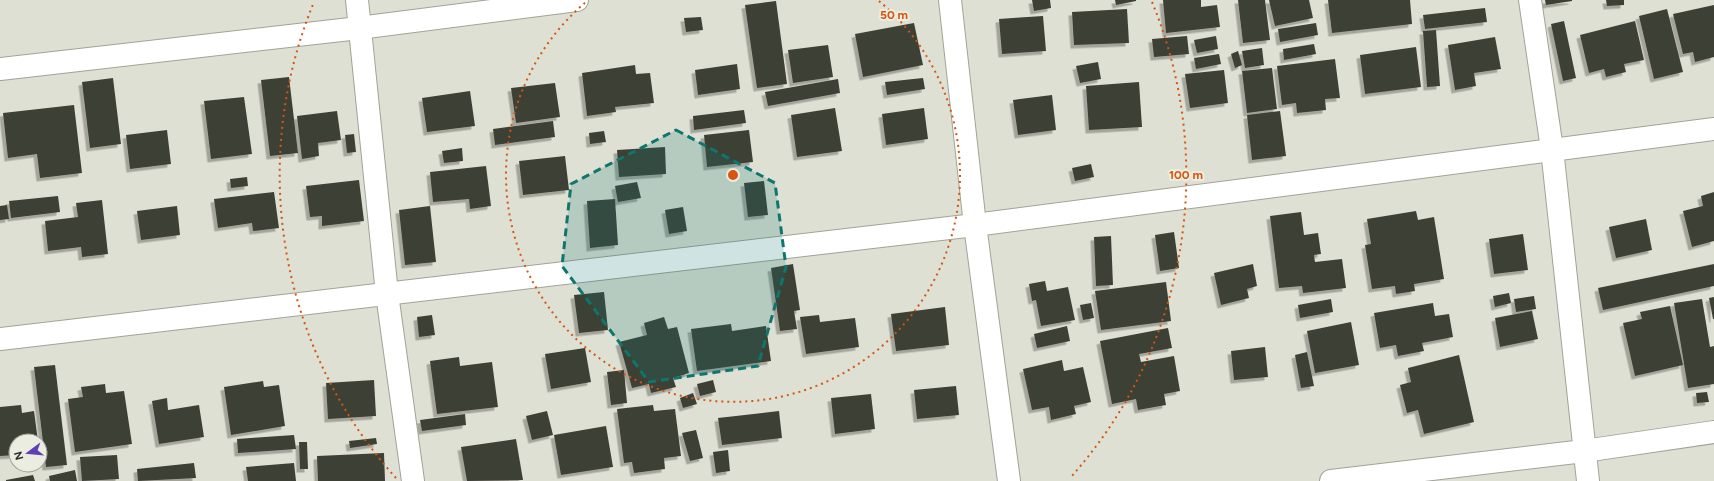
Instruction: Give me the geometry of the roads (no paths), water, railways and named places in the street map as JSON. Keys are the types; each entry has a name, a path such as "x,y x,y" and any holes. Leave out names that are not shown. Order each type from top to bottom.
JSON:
{"street":[{"path":"357,0 387,294 413,481"},
{"path":"0,69 359,28 577,0"},
{"path":"950,0 975,225 1008,481"},
{"path":"1530,0 1552,149 1588,481"},
{"path":"0,340 975,225 1714,128"},
{"path":"1331,481 1584,450 1714,432"}]}
